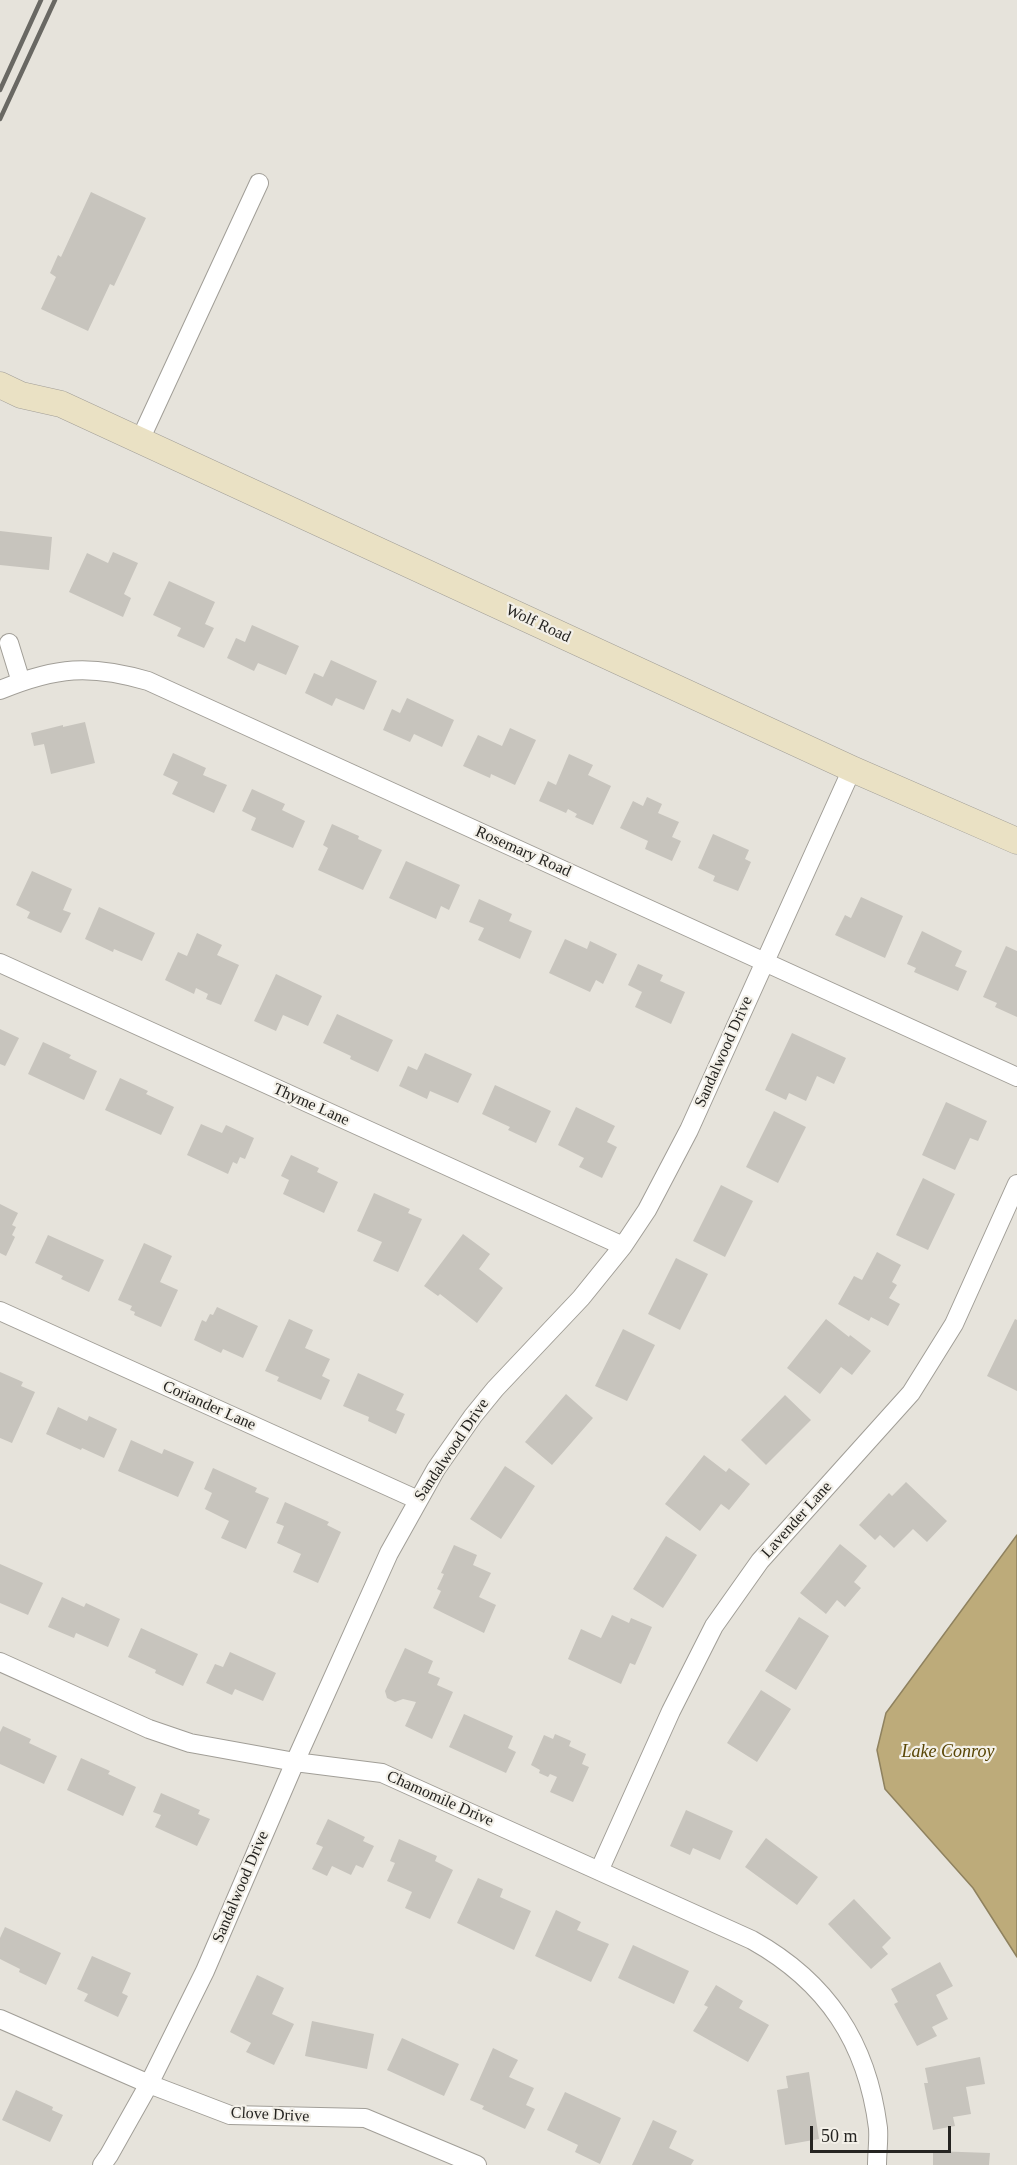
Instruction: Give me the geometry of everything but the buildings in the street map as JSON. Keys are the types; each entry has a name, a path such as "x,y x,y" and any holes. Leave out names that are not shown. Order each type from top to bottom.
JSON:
{"main road":[{"name":"Wolf Road","path":"0,366 28,379 61,404"},
{"name":"Wolf Road","path":"0,385 21,395 61,404 852,769 1017,842"}],"street":[{"path":"140,440 259,183"},
{"path":"9,643 21,682"},
{"name":"Rosemary Road","path":"0,690 42,674 66,670 93,669 118,672 148,681 1017,1077"},
{"name":"Sandalwood Drive","path":"102,2165 110,2155 149,2084 205,1971 295,1762 389,1553 418,1500 452,1446 495,1389 581,1298 623,1246 647,1210 669,1172 852,769"},
{"name":"Thyme Lane","path":"0,963 623,1246"},
{"name":"Lavender Lane","path":"599,1871 671,1711 714,1626 760,1561 911,1393 954,1324 1017,1184"},
{"name":"Coriander Lane","path":"0,1311 418,1500"},
{"name":"Chamomile Drive","path":"0,1662 149,1729 190,1743 295,1762 382,1773 752,1940 771,1951 808,1979 842,2020 854,2043 868,2080 878,2130 877,2165"},
{"name":"Clove Drive","path":"0,2019 149,2084 230,2115 365,2118 477,2165"}],"water":[{"name":"Lake Conroy","path":"1017,1535 1017,1957 973,1888 885,1789 877,1750 886,1713"}],"railway":[{"path":"0,90 41,0"},
{"path":"0,119 55,0"}]}
